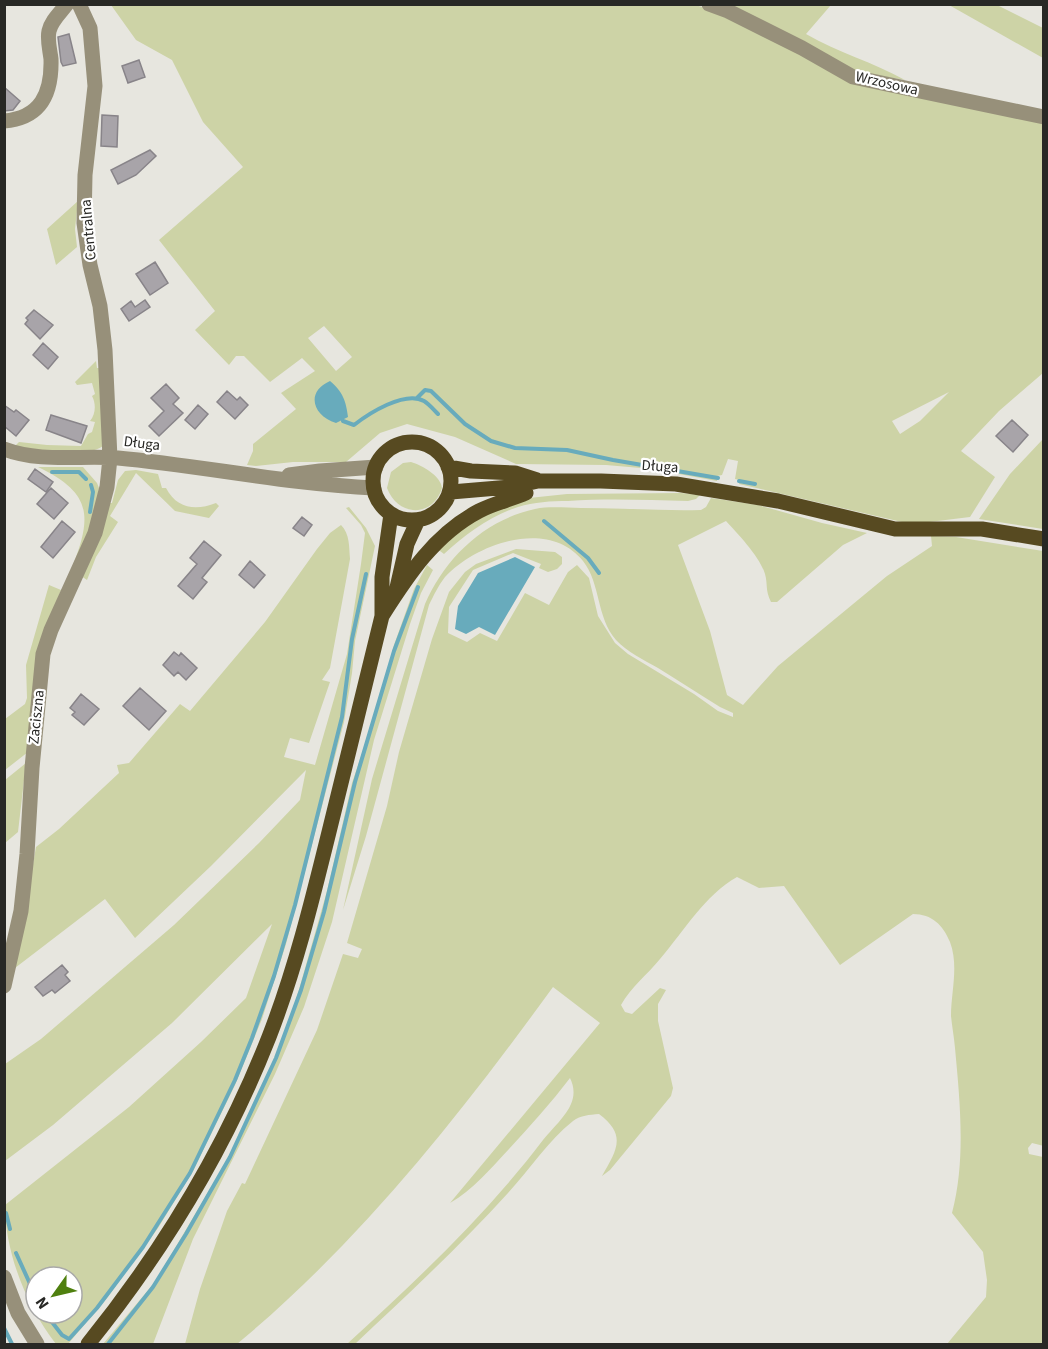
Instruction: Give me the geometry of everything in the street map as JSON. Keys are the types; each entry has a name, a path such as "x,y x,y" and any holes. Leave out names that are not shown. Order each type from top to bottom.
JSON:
{"main road":[{"path":"413,442 425,444 435,450 448,467 451,492 439,509 429,516 418,520 399,518 391,514 377,498 374,488 376,467 381,457 390,449 401,444 413,442"},
{"name":"Długa","path":"448,467 471,471 515,473 546,481"},
{"path":"382,615 427,553 453,527 486,507 546,481"},
{"name":"Długa","path":"451,492 511,487 546,481 676,484 778,501 895,529 982,529 1044,539"},
{"path":"88,1344 135,1283 188,1204 227,1132 269,1037 298,953 382,615 382,577 391,514"},
{"path":"395,595 407,544 418,520"}],"street":[{"path":"4,121 30,115 44,99 51,70 48,34 51,24 67,4"},
{"name":"Centralna","path":"79,4 90,28 95,86 85,176 84,223 90,265 100,306 105,350 110,458"},
{"name":"Wrzosowa","path":"709,4 802,48 853,77 1044,117"},
{"name":"Długa","path":"4,449 36,457 110,458 317,485 374,488"},
{"name":"Zaciszna","path":"4,986 21,911 43,654 51,630 95,533 108,487 110,458"},
{"name":"Długa","path":"274,478 320,471 376,467"},
{"path":"4,1277 18,1313 37,1344"}],"green space":[{"path":"111,5 696,5 727,16 826,68 1043,121 1043,373 999,411 961,451 995,477 970,517 921,523 902,522 739,484 740,480 735,479 738,461 728,459 722,475 717,476 717,481 652,469 606,465 516,464 455,437 407,424 380,433 346,462 247,465 253,451 253,444 296,409 281,393 315,371 302,358 270,382 244,356 236,356 229,365 195,330 215,311 159,240 243,167 203,122 172,60 136,40","holes":["324,326 352,357 336,371 308,338","949,392 920,421 900,434 892,421"]},
{"path":"727,5 831,5 806,34 905,80 858,72"},
{"path":"949,5 997,5 1043,28 1043,58"},
{"path":"78,201 75,229 77,247 56,265 47,229"},
{"path":"96,361 97,368 100,368 103,446 95,450 73,453 15,446 19,442 81,446 88,434 92,432 95,422 90,421 95,405 92,396 95,394 92,383 77,385 75,382"},
{"path":"1043,439 1043,529 979,519 1010,474"},
{"path":"411,462 430,472 441,484 442,488 438,498 424,509 407,509 392,498 387,488 391,472 403,463"},
{"path":"38,467 83,467 99,488 94,522 73,565 83,532 82,506 68,486"},
{"path":"136,470 158,474 162,488 166,488 170,495 181,504 201,507 216,503 219,506 209,518 175,511 136,473 110,516 118,522 96,557 87,580 81,576 108,503 112,503 118,480 125,471"},
{"path":"681,493 700,495 688,501 598,500 524,505 488,521 444,554 436,548 483,515 529,498 567,494"},
{"path":"711,498 758,505 867,533 843,545 777,602 771,602 765,574 758,560 726,521 678,545 710,631 727,695 743,705 778,666 887,576 932,546 931,536 956,537 1043,551 1044,1146 1032,1143 1028,1148 1029,1154 1043,1157 1043,1344 947,1344 986,1297 987,1280 983,1252 952,1213 959,1172 961,1131 951,1016 954,960 950,942 944,930 931,918 913,914 840,965 784,886 759,888 737,877 705,903 660,959 629,992 621,1005 625,1012 632,1014 660,988 666,990 658,1004 658,1021 673,1088 671,1096 610,1170 602,1176 617,1143 613,1129 608,1122 599,1114 582,1116 573,1121 555,1137 490,1213 414,1289 355,1344 347,1344 425,1271 474,1221 521,1168 569,1108 573,1094 570,1078 488,1171 466,1192 450,1203 600,1023 553,987 482,1082 406,1175 367,1220 282,1305 237,1344 185,1344 200,1289 227,1211 242,1183 245,1184 317,1030 343,954 358,958 362,949 347,943 387,806 399,752 432,639 449,592 465,572 476,564 516,549 555,552 562,557 562,564 557,569 548,572 539,568 541,564 513,553 473,570 449,607 448,633 467,642 480,633 497,641 525,593 549,605 568,572 577,565 589,578 598,616 615,643 628,654 718,711 733,717 733,713 636,655 616,640 605,621 589,570 569,548 552,541 533,538 513,540 475,554 445,577 429,605 366,836 343,910 372,779 425,604 433,587 443,571 468,543 499,522 516,514 552,507 701,510 706,507"},
{"path":"349,507 366,528 375,546 355,641 344,722 286,944 262,1019 235,1085 193,1171 158,1228 107,1298 68,1344 56,1344 43,1325 84,1325 84,1265 24,1265 24,1289 13,1260 5,1205 129,1107 246,998 272,924 172,1023 53,1125 5,1161 5,1064 41,1039 174,925 259,843 300,800 306,770 211,866 135,938 105,899 15,968 36,847 59,829 119,773 117,765 129,763 180,704 190,711 265,622 317,549 330,533 341,525 348,537 350,559 330,668 322,680 330,682 309,743 290,738 284,757 315,765 347,654 365,533 346,508"},
{"path":"427,565 433,570 421,593 410,624 374,740 332,922 304,1007 275,1074 193,1239 153,1344 103,1344 155,1282 226,1162 266,1081 292,1014 327,891 352,783 382,694 394,645 414,589"},
{"path":"49,585 61,590 40,645 28,752 5,770 5,719 25,704 27,698 26,665"},
{"path":"26,763 18,832 5,843 5,780"}],"water":[{"path":"330,381 343,397 348,417 336,423 322,415 315,404 317,391"},
{"path":"515,557 535,567 495,635 479,627 466,634 455,629 458,606 478,573"}],"building":[{"path":"69,34 76,63 63,66 58,37"},
{"path":"139,60 145,77 128,83 122,66"},
{"path":"4,87 20,101 13,110 4,111"},
{"path":"102,115 118,116 117,147 101,146"},
{"path":"150,150 156,156 136,175 118,184 111,170"},
{"path":"155,262 168,283 150,295 136,274"},
{"path":"145,300 150,307 129,321 121,309 131,301 135,307"},
{"path":"34,310 53,325 40,339 25,324 28,320 26,318"},
{"path":"43,343 58,357 48,369 33,355"},
{"path":"166,384 179,398 173,404 183,413 159,436 149,426 164,411 151,398"},
{"path":"227,391 237,400 240,397 248,405 235,419 217,402"},
{"path":"4,405 14,412 16,410 29,420 16,436 4,426"},
{"path":"198,405 208,414 195,429 185,420"},
{"path":"51,415 87,426 81,443 46,430"},
{"path":"1012,420 1028,435 1013,452 996,436"},
{"path":"35,469 53,482 46,492 28,479"},
{"path":"51,488 68,503 54,519 37,504"},
{"path":"302,517 312,525 304,536 293,528"},
{"path":"62,521 75,532 53,558 41,547"},
{"path":"204,541 221,555 202,578 207,582 193,599 178,586 197,564 190,558"},
{"path":"250,561 265,575 254,588 239,575"},
{"path":"174,652 179,656 181,653 197,668 186,680 178,672 174,676 163,665"},
{"path":"140,688 166,711 149,730 123,706"},
{"path":"81,694 99,709 84,725 72,715 75,712 70,708"},
{"path":"62,965 68,972 65,975 70,981 55,993 52,990 43,996 35,987"}],"waterway":[{"path":"417,398 425,390 431,391 465,424 491,441 515,448 567,450 718,478"},
{"path":"343,421 354,425 387,405 416,398 430,405 438,414"},
{"path":"52,472 79,472 86,479"},
{"path":"739,481 755,484"},
{"path":"90,512 93,492 91,485"},
{"path":"544,521 588,558 599,573"},
{"path":"84,1322 143,1247 190,1173 235,1080 252,1038 274,976 295,905 342,717 352,639 366,574"},
{"path":"108,1344 153,1287 186,1234 230,1157 276,1058 301,990 324,912 355,782 394,651 418,587"},
{"path":"6,1213 10,1229"},
{"path":"16,1253 24,1271"},
{"path":"54,1325 62,1335 69,1339 82,1325"},
{"path":"4,1328 12,1344"}]}
